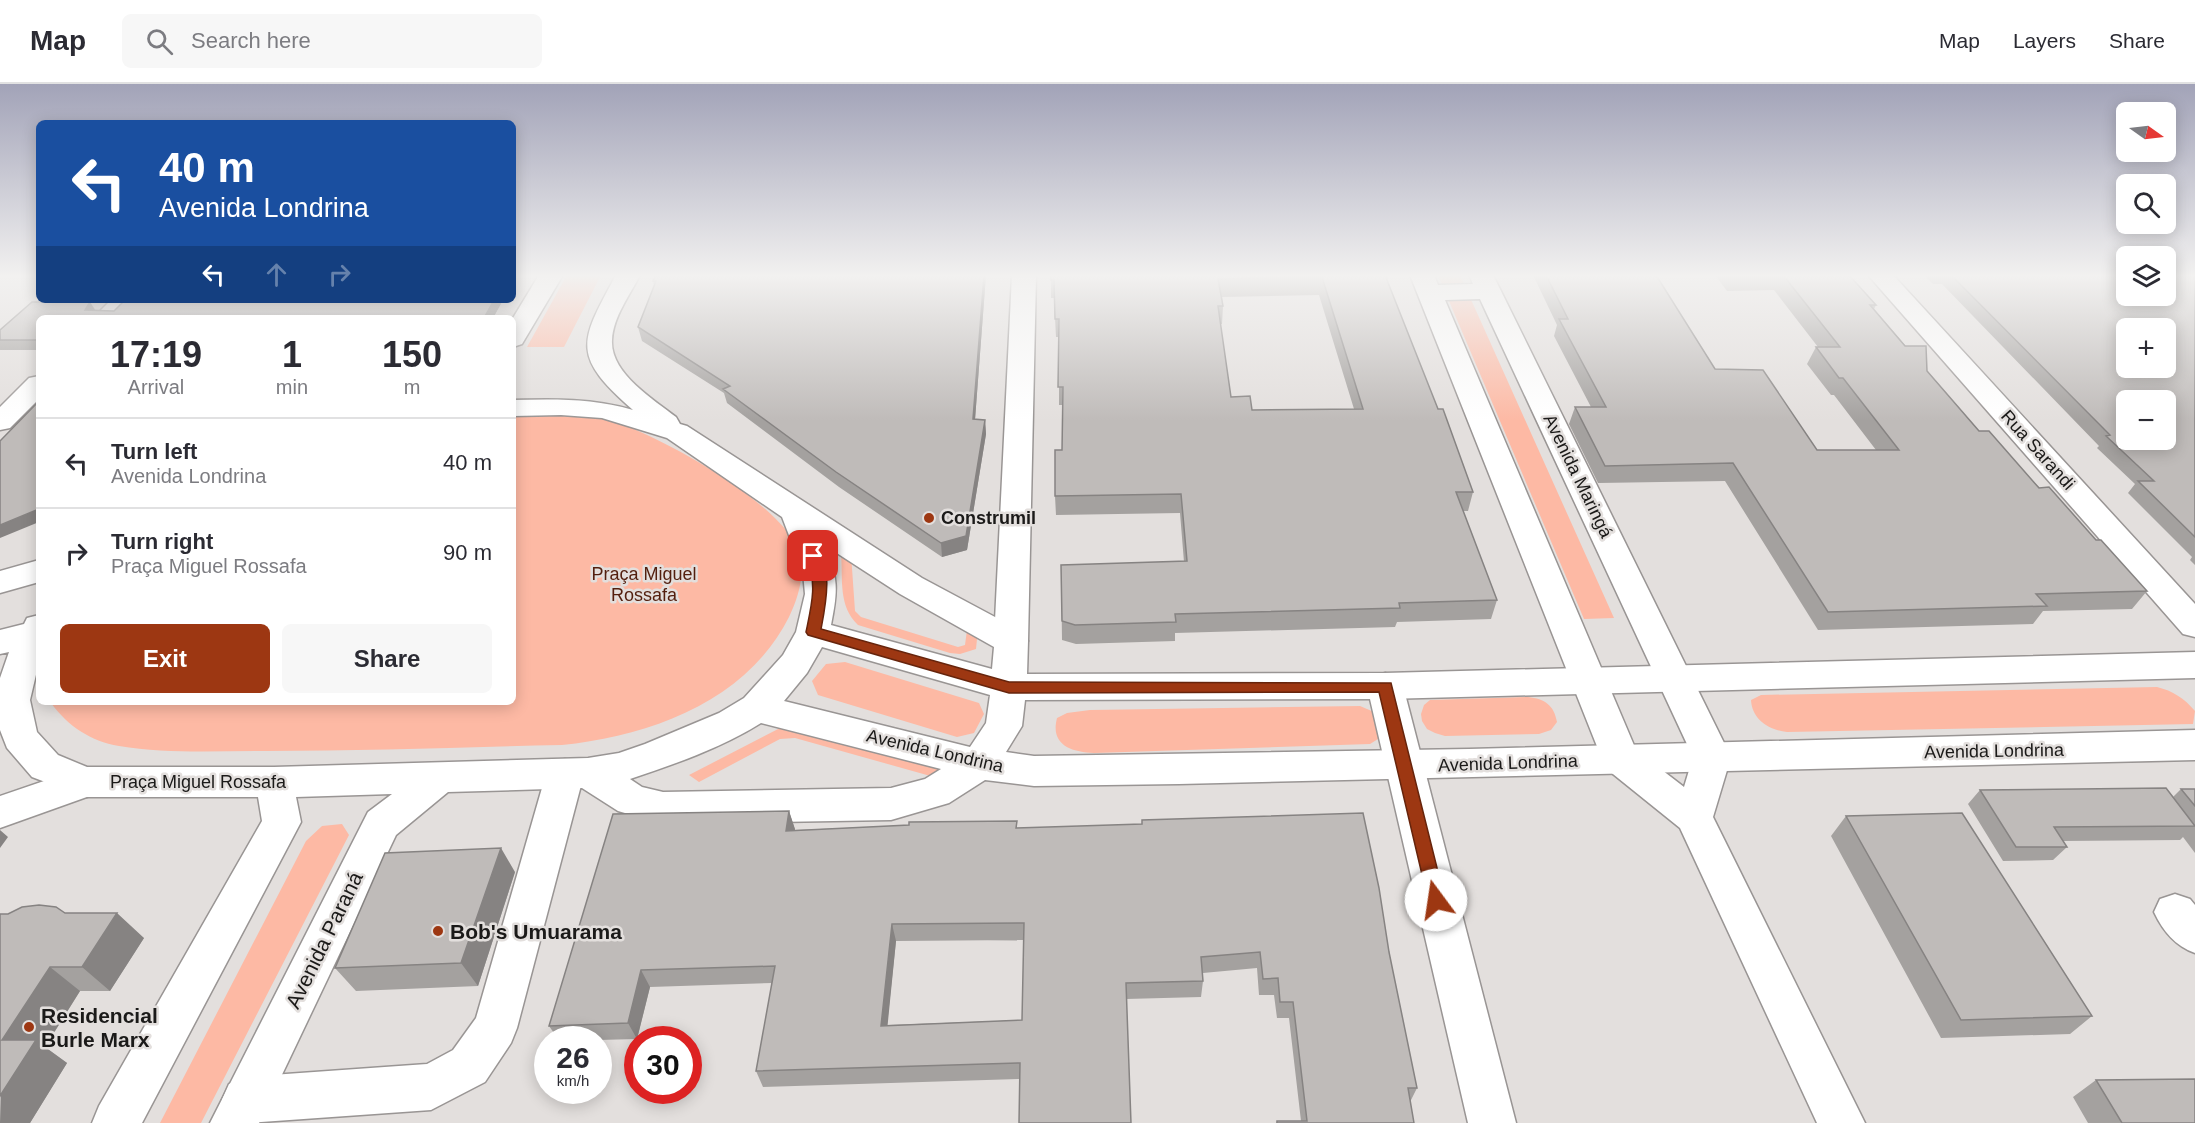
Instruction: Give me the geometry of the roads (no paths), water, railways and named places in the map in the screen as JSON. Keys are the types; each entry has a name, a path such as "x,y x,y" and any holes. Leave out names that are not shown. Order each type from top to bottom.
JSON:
{"main road":[{"path":"604,323 599,341 603,361 618,381 677,432 911,586 1011,641"},
{"path":"240,1112 431,1087 469,1066 495,1028 576,774 632,800 663,808 891,804 936,792 979,764 1004,726 1009,687 1022,323"},
{"path":"1442,323 1621,759 1694,817 1841,1123"},
{"name":"Avenida Maringá","path":"1505,323 1712,757"},
{"name":"Rua Sarandi","path":"1924,323 2195,626"},
{"path":"0,422 36,387"},
{"path":"516,408 561,407 604,410 677,432"},
{"name":"Praça Miguel Rossafa","path":"36,632 6,702 21,738 45,766 86,782 274,782 576,774 619,768 658,755 732,723 757,708 795,664 813,632 821,594 819,572 808,540 794,511"},
{"path":"0,582 36,572"},
{"path":"0,642 36,630"},
{"path":"813,632 1009,687 1385,686 2195,665"},
{"path":"1385,686 1492,1123"},
{"name":"Avenida Londrina","path":"757,708 979,764 1034,771 1403,767 1621,759 2195,746"},
{"path":"1694,817 1712,757"},
{"name":"Avenida Paraná","path":"240,1112 382,824 440,777"},
{"path":"0,812 86,782"},
{"path":"116,1123 282,822 274,782"}],"place":[{"name":"Construmil","path":"929,518"},
{"name":"Bob's Umuarama","path":"438,931"},
{"name":"Residencial Burle Marx","path":"29,1027"}]}
